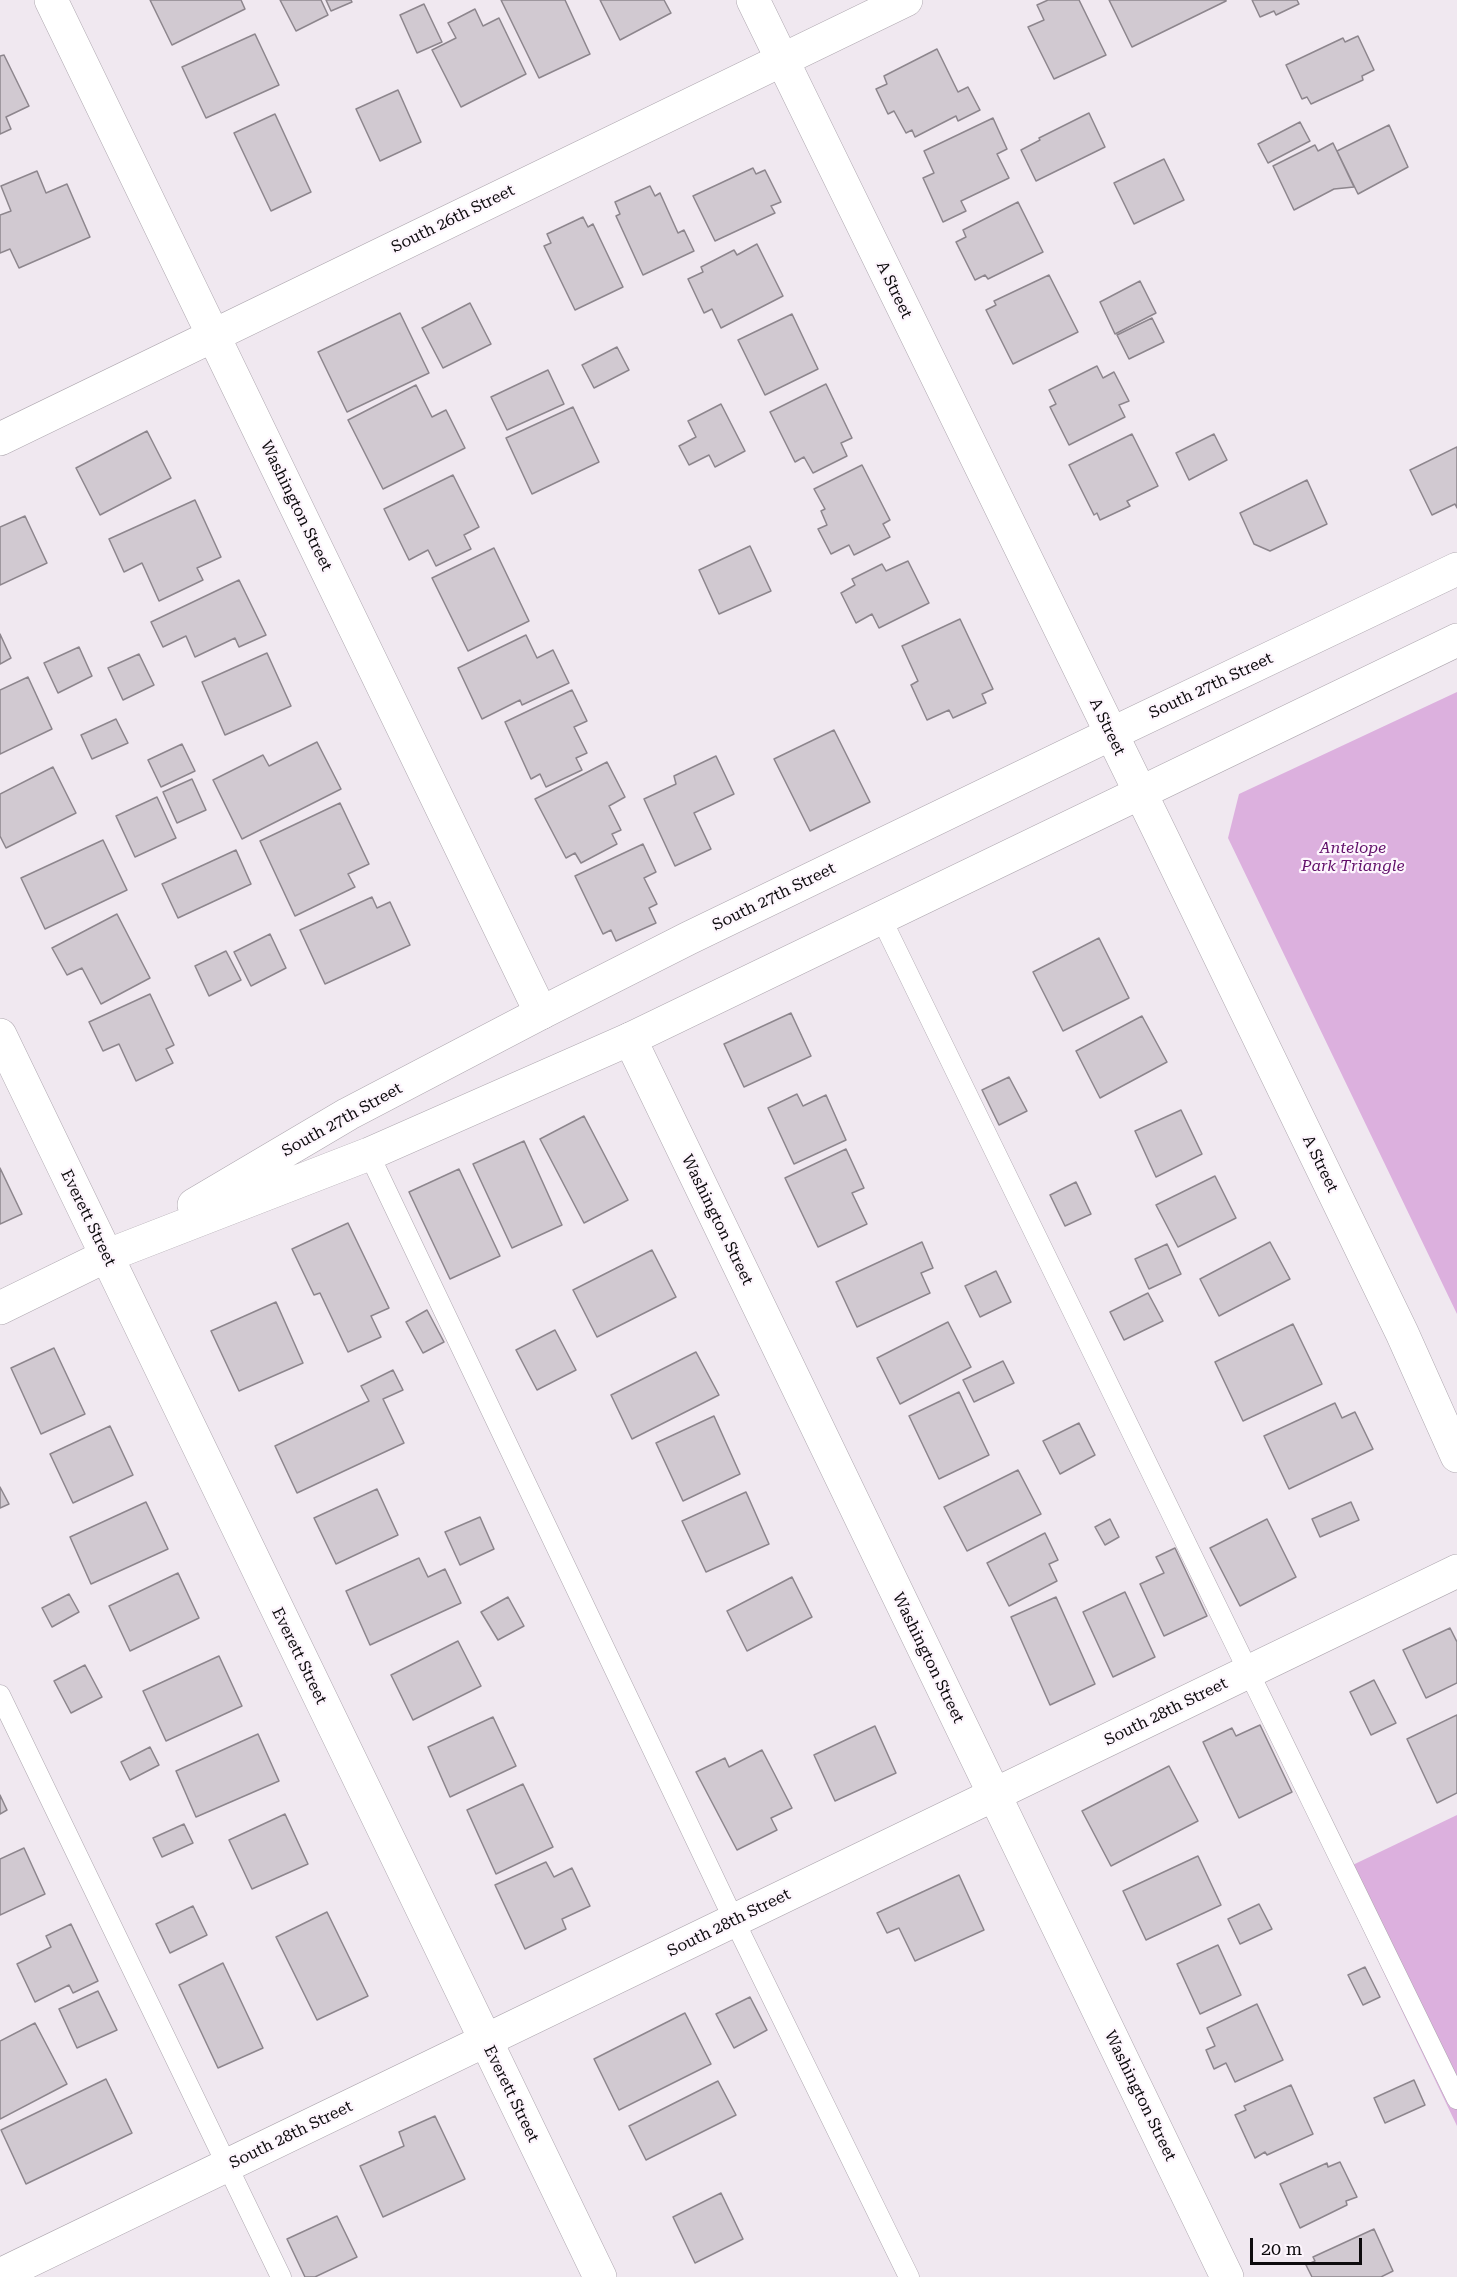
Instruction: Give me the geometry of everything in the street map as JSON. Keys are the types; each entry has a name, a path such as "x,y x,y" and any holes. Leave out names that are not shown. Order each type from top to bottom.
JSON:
{"street":[{"name":"Washington Street","path":"51,0 541,1013"},
{"name":"A Street","path":"753,0 1402,1333 1457,1456"},
{"name":"South 26th Street","path":"0,439 906,0"},
{"name":"South 27th Street","path":"0,1308 106,1256 348,1114 541,1013 699,933 1457,569"},
{"name":"South 27th Street","path":"106,1256 369,1154 630,1039 1457,640"},
{"name":"Everett Street","path":"0,1035 600,2277"},
{"name":"Washington Street","path":"630,1039 1227,2277"},
{"name":"South 28th Street","path":"0,2275 1457,1571"}],"lane":[{"path":"881,918 1457,2099"},
{"path":"369,1154 734,1920 909,2277"},
{"path":"0,1695 281,2277"}],"green space":[{"name":"Antelope Park Triangle","path":"1457,692 1457,1314 1228,838 1239,794"},
{"path":"1457,1815 1457,2126 1336,1873"}],"building":[{"path":"150,0 241,0 245,9 172,45"},
{"path":"280,0 321,0 328,15 296,31"},
{"path":"326,0 351,0 352,2 331,11"},
{"path":"501,0 565,0 590,54 539,78"},
{"path":"600,0 664,0 671,13 620,40"},
{"path":"1048,0 1079,0 1106,55 1054,79 1028,27 1044,20 1037,5"},
{"path":"1109,0 1226,0 1226,1 1132,47"},
{"path":"1252,0 1297,0 1299,4 1276,15 1274,11 1260,17"},
{"path":"424,4 442,42 417,53 400,15"},
{"path":"475,9 483,26 499,18 526,74 461,107 432,50 456,38 448,23"},
{"path":"255,34 279,85 206,118 182,67"},
{"path":"1358,36 1374,70 1362,76 1363,80 1311,104 1307,97 1302,99 1286,65 1343,38 1345,42"},
{"path":"937,49 958,92 968,87 980,110 958,121 956,116 915,137 912,130 906,133 894,111 888,114 876,89 887,84 884,76"},
{"path":"4,55 29,106 6,117 11,129 0,134 0,56"},
{"path":"398,90 421,142 380,161 356,109"},
{"path":"1089,113 1105,147 1036,181 1021,150 1040,140 1039,138"},
{"path":"275,114 311,192 271,211 234,133"},
{"path":"993,118 1007,149 997,154 1009,178 961,201 966,211 943,222 923,178 934,173 924,151"},
{"path":"1300,122 1310,141 1268,163 1258,144"},
{"path":"1389,125 1408,167 1358,194 1337,151"},
{"path":"1333,143 1354,187 1334,189 1294,210 1273,166 1315,145 1318,151"},
{"path":"1164,159 1184,200 1134,224 1114,183"},
{"path":"753,168 756,174 765,170 781,202 771,206 775,213 715,241 693,196"},
{"path":"37,171 46,193 67,184 90,237 19,268 10,249 0,253 0,215 11,211 1,186"},
{"path":"650,186 655,196 660,193 678,233 684,230 694,251 643,275 616,216 620,214 615,202"},
{"path":"1018,202 1043,252 988,279 985,275 975,280 956,242 966,237 963,230"},
{"path":"583,217 588,227 593,224 623,287 575,310 544,246 551,243 547,234"},
{"path":"757,244 783,296 721,328 712,309 704,313 688,279 703,272 701,267 734,250 737,255"},
{"path":"1049,275 1078,332 1013,364 986,310 996,305 994,301"},
{"path":"1140,281 1156,313 1115,334 1100,302"},
{"path":"470,303 491,344 443,368 422,328"},
{"path":"400,313 429,373 347,412 318,352"},
{"path":"792,314 818,369 765,395 738,340"},
{"path":"1152,318 1164,342 1129,359 1117,335"},
{"path":"617,347 629,370 594,388 582,365"},
{"path":"1097,366 1103,378 1114,372 1129,401 1119,405 1125,417 1069,445 1050,407 1056,404 1049,390"},
{"path":"548,370 564,404 507,430 491,397"},
{"path":"826,384 852,438 841,443 847,456 813,473 804,457 795,462 770,412"},
{"path":"416,385 432,417 446,410 465,448 383,489 348,420"},
{"path":"721,404 745,451 715,467 709,455 689,465 679,446 696,437 688,421"},
{"path":"573,407 599,462 532,494 506,438"},
{"path":"147,431 171,478 100,515 76,468"},
{"path":"1132,434 1158,486 1127,501 1130,506 1100,520 1097,513 1094,515 1069,465"},
{"path":"1214,434 1227,460 1189,480 1176,453"},
{"path":"1457,447 1457,508 1455,504 1432,515 1410,470"},
{"path":"862,465 890,520 883,524 890,537 854,555 849,545 831,554 818,529 827,525 821,511 825,509 814,489"},
{"path":"453,475 479,527 464,535 471,549 436,566 428,550 409,560 384,509"},
{"path":"1307,480 1327,524 1270,551 1254,544 1240,513"},
{"path":"195,500 221,557 197,568 203,580 159,601 142,563 124,572 109,539"},
{"path":"25,516 47,563 0,585 0,527"},
{"path":"750,546 771,591 719,614 699,570"},
{"path":"494,548 529,621 468,651 432,578"},
{"path":"908,561 929,603 879,628 872,614 856,623 841,593 855,585 852,579 882,564 886,571"},
{"path":"239,580 266,635 239,647 235,638 195,657 186,636 163,647 151,622"},
{"path":"960,619 993,689 982,694 986,703 953,718 949,710 927,720 911,685 918,681 902,646"},
{"path":"0,634 11,658 0,664"},
{"path":"526,635 537,658 553,650 569,683 522,705 520,700 482,719 458,668"},
{"path":"79,647 92,676 58,693 44,663"},
{"path":"267,653 291,706 225,735 202,682"},
{"path":"139,654 154,685 123,700 108,668"},
{"path":"28,677 52,729 0,754 0,690"},
{"path":"572,690 587,721 574,727 587,753 576,758 582,770 546,787 540,774 531,779 505,722"},
{"path":"116,719 128,743 92,759 81,735"},
{"path":"834,730 870,802 810,831 774,759"},
{"path":"317,742 341,789 242,839 213,780 263,755 269,766"},
{"path":"182,744 195,771 161,787 148,760"},
{"path":"716,756 734,794 694,813 711,849 675,866 644,799 676,784 674,776"},
{"path":"607,762 625,797 609,806 621,830 612,834 617,844 581,863 575,853 566,858 535,799"},
{"path":"53,767 76,813 6,848 0,836 0,794"},
{"path":"192,779 206,810 177,823 163,792"},
{"path":"157,797 176,838 135,857 116,816"},
{"path":"340,803 369,864 348,874 355,887 295,916 260,841"},
{"path":"103,840 127,890 45,929 21,878"},
{"path":"643,844 656,872 644,878 657,904 649,908 656,923 616,941 611,930 603,934 575,876"},
{"path":"236,850 251,884 178,918 162,884"},
{"path":"372,897 377,908 390,902 410,945 325,984 300,930"},
{"path":"117,914 150,978 101,1004 82,968 67,975 52,948"},
{"path":"270,934 286,968 251,986 234,952"},
{"path":"1099,938 1129,998 1063,1031 1033,972"},
{"path":"226,951 241,980 209,996 195,966"},
{"path":"150,994 174,1045 166,1049 173,1063 136,1081 119,1044 103,1051 89,1022"},
{"path":"791,1013 811,1056 744,1087 724,1044"},
{"path":"1142,1016 1167,1062 1100,1098 1076,1051"},
{"path":"1009,1077 1027,1111 999,1125 982,1090"},
{"path":"797,1094 803,1106 826,1095 846,1140 794,1164 768,1108"},
{"path":"1181,1110 1202,1154 1156,1177 1135,1131"},
{"path":"584,1116 628,1200 584,1223 540,1139"},
{"path":"524,1141 562,1225 512,1248 473,1164"},
{"path":"846,1149 864,1188 852,1193 867,1224 818,1247 785,1178"},
{"path":"0,1168 22,1214 0,1224"},
{"path":"459,1169 500,1256 450,1279 409,1192"},
{"path":"1215,1176 1236,1218 1178,1247 1156,1205"},
{"path":"1076,1182 1091,1214 1065,1226 1050,1195"},
{"path":"348,1223 389,1308 371,1316 381,1337 348,1352 320,1293 314,1295 292,1249"},
{"path":"922,1242 933,1268 921,1273 930,1293 857,1327 836,1282"},
{"path":"1270,1242 1290,1279 1219,1316 1200,1279"},
{"path":"1167,1244 1181,1274 1149,1289 1135,1259"},
{"path":"652,1250 676,1297 597,1337 573,1290"},
{"path":"996,1271 1011,1302 980,1317 965,1286"},
{"path":"1148,1293 1163,1321 1124,1340 1110,1312"},
{"path":"276,1302 303,1363 239,1391 211,1331"},
{"path":"427,1310 444,1342 423,1353 406,1322"},
{"path":"948,1322 971,1367 900,1404 877,1358"},
{"path":"1293,1324 1322,1384 1243,1421 1215,1362"},
{"path":"555,1330 576,1370 537,1390 516,1350"},
{"path":"54,1348 85,1414 41,1434 11,1368"},
{"path":"696,1352 719,1395 632,1439 611,1395"},
{"path":"1003,1361 1014,1383 974,1402 963,1380"},
{"path":"393,1370 403,1390 383,1399 404,1443 297,1493 275,1446 369,1401 361,1386"},
{"path":"959,1392 989,1455 939,1479 909,1416"},
{"path":"1335,1403 1342,1418 1355,1412 1373,1449 1289,1489 1264,1436"},
{"path":"714,1416 740,1474 683,1501 656,1443"},
{"path":"1079,1423 1095,1455 1060,1474 1043,1441"},
{"path":"110,1426 133,1475 73,1503 50,1454"},
{"path":"1018,1470 1041,1514 967,1551 944,1507"},
{"path":"0,1487 9,1504 0,1508"},
{"path":"377,1489 398,1535 336,1564 314,1518"},
{"path":"746,1492 769,1544 706,1572 682,1521"},
{"path":"146,1502 168,1549 91,1584 70,1537"},
{"path":"1351,1502 1359,1520 1320,1537 1312,1519"},
{"path":"480,1517 494,1549 460,1565 445,1532"},
{"path":"1110,1519 1119,1537 1105,1545 1095,1527"},
{"path":"1267,1519 1296,1577 1240,1606 1210,1548"},
{"path":"1045,1533 1058,1560 1049,1564 1057,1581 1009,1606 987,1563"},
{"path":"1175,1548 1207,1616 1164,1636 1140,1584 1164,1573 1156,1557"},
{"path":"419,1558 428,1577 445,1569 461,1603 370,1645 346,1591"},
{"path":"178,1573 199,1618 130,1651 109,1606"},
{"path":"792,1577 812,1617 747,1651 727,1611"},
{"path":"1125,1592 1155,1657 1113,1677 1083,1612"},
{"path":"69,1594 79,1612 52,1627 42,1608"},
{"path":"508,1597 524,1626 498,1640 481,1612"},
{"path":"1056,1597 1095,1684 1050,1705 1011,1617"},
{"path":"1450,1628 1457,1642 1457,1683 1426,1698 1403,1650"},
{"path":"458,1641 481,1686 413,1720 391,1675"},
{"path":"219,1656 242,1706 166,1741 143,1691"},
{"path":"85,1665 102,1697 71,1713 54,1681"},
{"path":"1374,1680 1396,1723 1371,1735 1350,1692"},
{"path":"1457,1715 1457,1793 1437,1803 1407,1739"},
{"path":"493,1717 516,1766 450,1797 428,1747"},
{"path":"1260,1725 1292,1792 1239,1818 1203,1742 1232,1728 1236,1736"},
{"path":"875,1726 896,1773 835,1801 814,1755"},
{"path":"258,1734 279,1781 196,1817 176,1771"},
{"path":"150,1747 159,1765 130,1780 121,1762"},
{"path":"762,1750 792,1808 771,1818 777,1830 737,1850 696,1772 725,1758 729,1767"},
{"path":"1169,1766 1198,1821 1111,1866 1082,1811"},
{"path":"523,1784 553,1847 496,1874 467,1810"},
{"path":"0,1795 7,1810 0,1814"},
{"path":"285,1814 308,1864 252,1889 229,1840"},
{"path":"184,1824 193,1843 162,1857 153,1838"},
{"path":"24,1848 45,1894 0,1915 0,1859"},
{"path":"1198,1856 1221,1905 1146,1940 1123,1891"},
{"path":"546,1862 554,1877 572,1868 590,1906 562,1919 566,1929 525,1949 495,1885"},
{"path":"959,1875 984,1930 915,1961 899,1928 887,1933 877,1913"},
{"path":"1259,1904 1272,1929 1240,1944 1228,1919"},
{"path":"193,1906 207,1935 170,1953 156,1924"},
{"path":"327,1912 368,1996 317,2020 276,1937"},
{"path":"71,1924 98,1981 73,1993 69,1985 35,2002 17,1964 51,1947 46,1936"},
{"path":"1218,1945 1241,1995 1200,2014 1177,1964"},
{"path":"223,1963 263,2048 218,2068 179,1985"},
{"path":"1365,1967 1380,1997 1363,2005 1348,1975"},
{"path":"98,1991 117,2030 77,2048 59,2009"},
{"path":"750,1997 767,2030 734,2048 716,2014"},
{"path":"1257,2004 1283,2060 1235,2082 1226,2063 1214,2069 1206,2050 1215,2046 1207,2028"},
{"path":"685,2013 711,2064 619,2110 594,2059"},
{"path":"35,2023 67,2084 0,2119 0,2041"},
{"path":"106,2079 132,2133 26,2184 1,2130"},
{"path":"1414,2080 1425,2105 1385,2123 1374,2098"},
{"path":"718,2081 736,2115 646,2160 629,2126"},
{"path":"1291,2085 1313,2134 1267,2155 1265,2152 1255,2158 1235,2115 1246,2110 1244,2106"},
{"path":"435,2116 465,2179 383,2217 360,2166 404,2146 399,2132"},
{"path":"1340,2162 1357,2197 1346,2201 1347,2205 1300,2228 1280,2184 1327,2163 1328,2167"},
{"path":"721,2193 743,2239 695,2263 673,2217"},
{"path":"337,2216 357,2257 315,2277 305,2277 287,2239"},
{"path":"1374,2229 1393,2271 1381,2277 1312,2277 1306,2265 1315,2261 1313,2257"}]}
